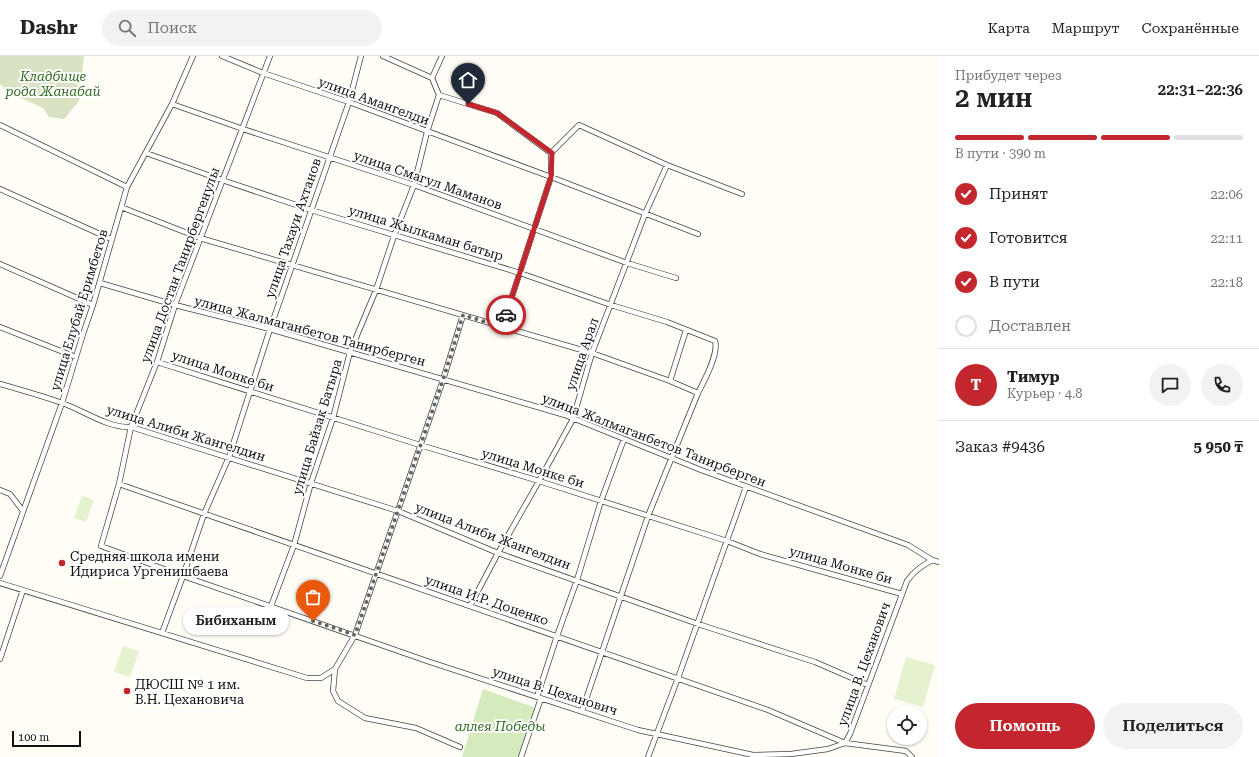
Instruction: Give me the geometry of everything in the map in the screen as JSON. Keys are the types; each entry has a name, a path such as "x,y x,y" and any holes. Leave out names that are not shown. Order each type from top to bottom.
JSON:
{"street":[{"name":"улица Елубай Еримбетов","path":"0,576 62,403 100,283 111,239 127,187 172,104 193,56"},
{"name":"улица Амангелди","path":"222,56 263,73 349,102 551,177 698,234"},
{"name":"улица Достан Танирбергенулы","path":"101,546 119,484 132,427 157,362 175,305 270,56"},
{"name":"улица Тахауи Ахтанов","path":"162,633 204,514 229,457 270,329 349,102 361,56"},
{"path":"383,56 432,78 439,95 497,113 552,153"},
{"path":"432,78 442,56"},
{"name":"улица Байзак Батыра","path":"271,606 294,545 311,483 333,418 350,352 376,290 394,236 414,185 427,132 439,95"},
{"name":"улица Смагул Маманов","path":"172,104 414,185 627,263 676,278"},
{"path":"0,125 127,187"},
{"path":"502,327 551,177 552,153 579,125 667,165 742,194"},
{"name":"улица Жылкаман батыр","path":"146,153 311,210 520,273 611,305 667,322 715,341 716,346 706,378 698,393"},
{"name":"улица Арал","path":"470,606 498,552 573,418 592,353 645,214 667,165"},
{"path":"0,189 111,239"},
{"path":"121,207 200,238 592,353 670,381 698,393 648,516 601,651 582,712"},
{"path":"0,264 93,305"},
{"name":"улица Жалмаганбетов Танирберген","path":"100,283 175,305 270,329 573,418 746,487 908,545 932,560 939,562"},
{"path":"460,747 416,728 365,718 338,701 333,691 335,669 355,635 443,380 463,315"},
{"path":"0,327 76,357"},
{"path":"670,381 686,330"},
{"name":"улица Монке би","path":"157,362 539,481 727,541 760,554 902,594"},
{"name":"улица Алиби Жангелдин","path":"0,384 62,403 110,424 122,427 132,427 398,511 498,552 698,624 815,662 868,685"},
{"path":"521,757 557,636 577,580 601,501 624,439"},
{"name":"улица И.Р. Доценко","path":"119,484 768,710 845,743"},
{"path":"648,757 698,624 746,487"},
{"path":"0,490 10,494 23,511"},
{"name":"улица В. Цеханович","path":"101,546 427,661 638,730 753,755 791,754 828,750 845,743 850,734 907,581 920,567 932,560"},
{"path":"0,583 307,678 321,678 335,669"},
{"path":"0,659 24,590"},
{"path":"845,743 906,751 912,757"}],"green space":[{"name":"Кладбище рода Жанабай","path":"0,56 84,56 79,101 64,119 49,117 43,108 10,93 0,84"},
{"path":"82,496 94,500 86,522 74,518"},
{"path":"123,646 139,651 130,677 114,672"},
{"path":"906,657 935,665 924,705 916,705 894,699"},
{"name":"аллея Победы","path":"483,689 536,708 519,757 462,757"}],"way so far":[{"path":"313,621 355,635 443,380 463,315 502,327 506,315"}],"place":[{"name":"Средняя школа имени Идириса Ургенишбаева","path":"62,563"},
{"name":"Бибиханым","path":"313,621"},
{"name":"ДЮСШ № 1 им. В.Н. Цехановича","path":"127,691"}],"route":[{"path":"468,104 497,113 552,153 551,177 506,315"}]}
